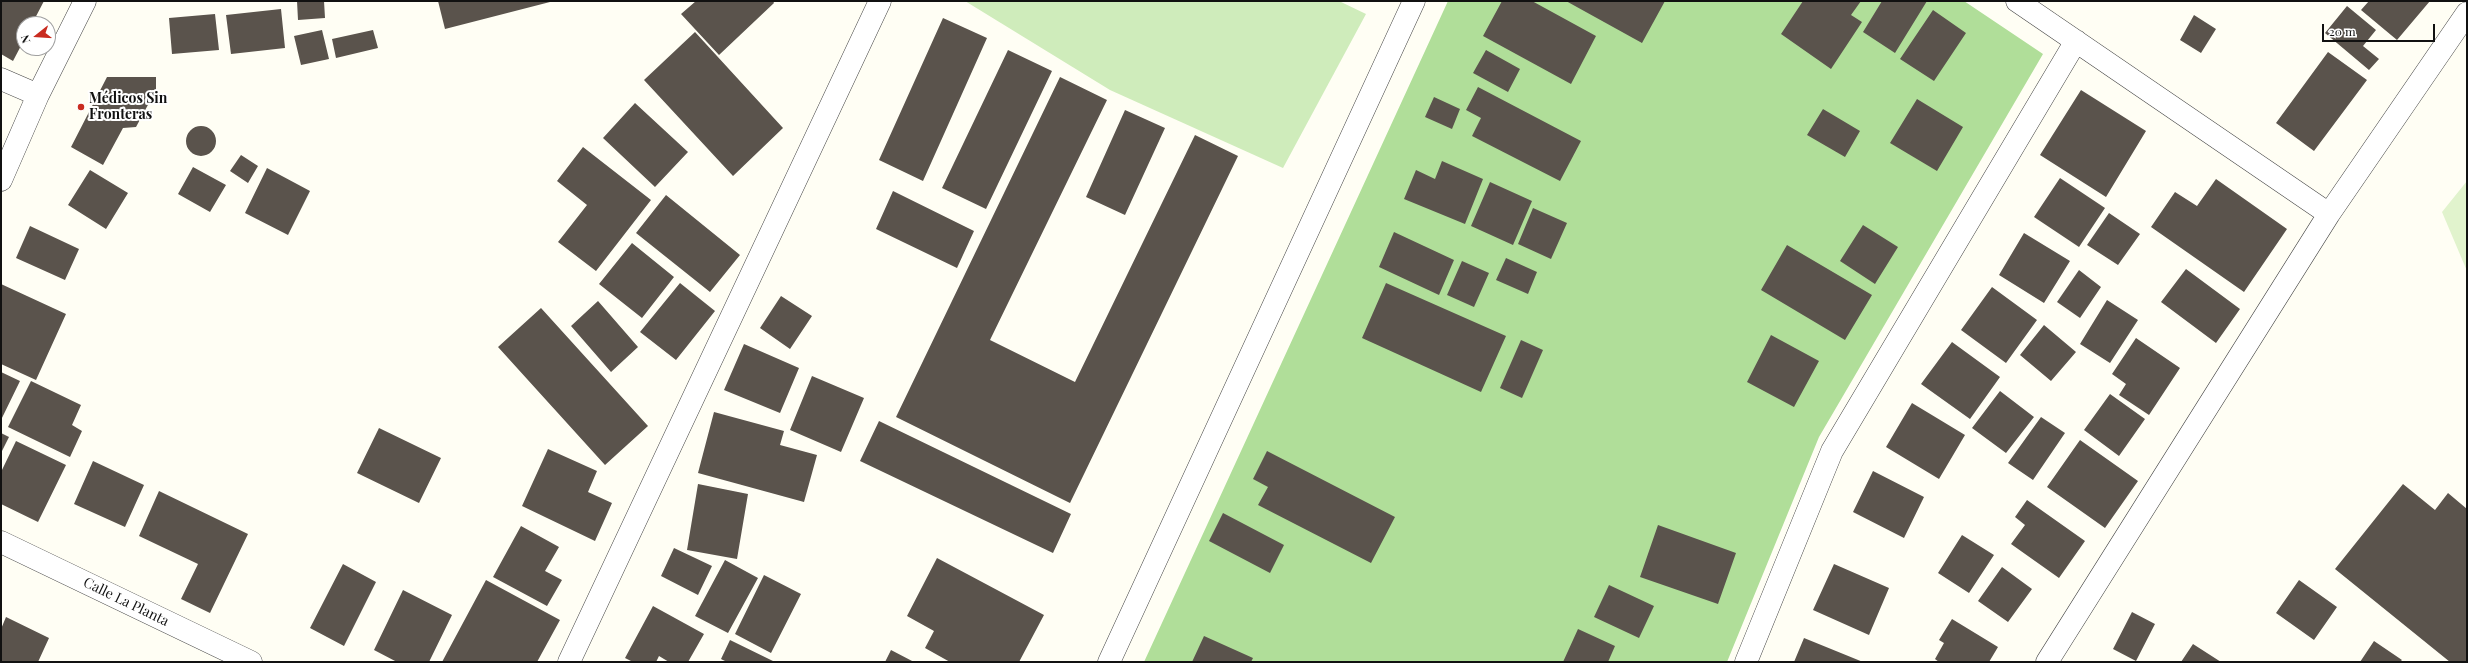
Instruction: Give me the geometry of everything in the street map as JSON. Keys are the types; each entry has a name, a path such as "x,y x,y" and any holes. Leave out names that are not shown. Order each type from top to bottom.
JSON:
{"street":[{"path":"1,180 38,95 85,1"},
{"path":"569,662 880,1"},
{"path":"1109,662 1414,1"},
{"path":"2017,1 2329,214"},
{"path":"2051,660 2329,214 2467,13"},
{"path":"1746,662 1832,451 2076,41"},
{"path":"1,79 38,95"},
{"name":"Calle La Planta","path":"1,542 251,662"}],"green space":[{"path":"965,1 1339,1 1366,14 1283,168 1110,90"},
{"path":"1448,1 1964,1 2043,54 1819,437 1727,662 1144,662"},
{"path":"2467,181 2467,271 2442,212"}],"building":[{"path":"1,1 44,1 36,16 16,16 16,55 13,61 1,54"},
{"path":"297,1 324,1 325,18 298,20"},
{"path":"438,1 550,1 550,2 445,29"},
{"path":"696,1 773,1 774,3 719,55 681,14"},
{"path":"1502,1 1532,1 1596,36 1571,84 1483,36"},
{"path":"1566,1 1665,1 1642,43"},
{"path":"1803,1 1861,1 1851,15 1862,22 1831,69 1781,34"},
{"path":"1882,1 1927,1 1895,53 1863,32"},
{"path":"2369,1 2430,1 2397,40 2361,10"},
{"path":"2347,6 2376,30 2363,46 2379,59 2369,70 2325,33"},
{"path":"281,9 285,48 231,54 226,15"},
{"path":"1933,10 1966,33 1934,81 1900,59"},
{"path":"215,14 219,50 172,54 169,18"},
{"path":"2194,15 2216,29 2201,53 2180,40"},
{"path":"943,18 987,38 923,181 879,160"},
{"path":"322,30 329,59 301,65 294,36"},
{"path":"373,30 378,48 336,58 332,39"},
{"path":"695,32 783,128 733,176 644,80"},
{"path":"1008,50 1052,71 986,209 942,188"},
{"path":"1486,50 1520,69 1508,92 1473,73"},
{"path":"2328,52 2367,80 2314,151 2276,123"},
{"path":"107,77 156,77 156,90 136,127 123,128 103,165 71,147"},
{"path":"1060,77 1107,100 990,340 1075,382 1195,135 1238,156 1070,503 896,417"},
{"path":"1478,87 1581,141 1560,181 1472,136 1481,118 1466,110"},
{"path":"2081,90 2146,131 2106,197 2040,155"},
{"path":"1434,97 1460,109 1452,129 1425,117"},
{"path":"1917,99 1963,127 1937,171 1890,143"},
{"path":"635,103 688,152 655,187 603,138"},
{"path":"1823,109 1860,131 1845,157 1807,135"},
{"path":"1125,110 1165,128 1125,215 1086,197"},
{"path":"201,126 212,130 216,141 212,152 201,156 190,152 186,141 190,130"},
{"path":"583,147 651,200 596,271 558,242 587,205 557,181"},
{"path":"241,155 258,166 248,183 230,171"},
{"path":"1442,161 1483,179 1465,224 1404,199 1416,170 1435,179"},
{"path":"193,167 226,185 210,212 178,194"},
{"path":"267,168 310,191 288,235 245,213"},
{"path":"90,170 128,193 106,229 68,205"},
{"path":"2060,178 2105,208 2079,247 2034,217"},
{"path":"2216,179 2287,229 2244,292 2151,227 2175,192 2197,206"},
{"path":"1490,182 1532,201 1513,245 1471,226"},
{"path":"893,191 974,231 957,268 876,229"},
{"path":"666,195 740,255 710,292 636,233"},
{"path":"1533,208 1567,223 1551,259 1518,244"},
{"path":"2109,213 2140,234 2118,265 2087,245"},
{"path":"1863,225 1898,247 1875,284 1840,261"},
{"path":"30,226 79,249 65,280 16,258"},
{"path":"1394,232 1454,260 1439,295 1379,267"},
{"path":"2024,233 2070,261 2044,303 1999,275"},
{"path":"632,243 674,277 642,318 599,284"},
{"path":"1787,245 1872,295 1845,340 1761,290"},
{"path":"1506,258 1537,272 1528,294 1496,280"},
{"path":"1462,261 1489,273 1474,307 1447,295"},
{"path":"2186,269 2240,309 2216,343 2161,302"},
{"path":"2079,270 2101,287 2080,318 2057,302"},
{"path":"680,283 715,311 676,360 640,332"},
{"path":"1386,283 1506,336 1481,392 1362,338"},
{"path":"1,284 66,314 36,380 1,364"},
{"path":"1992,287 2037,320 2006,363 1961,330"},
{"path":"781,296 812,316 790,349 760,328"},
{"path":"2107,300 2138,320 2110,363 2080,344"},
{"path":"598,301 638,347 611,372 571,326"},
{"path":"541,308 648,426 605,465 498,347"},
{"path":"2044,325 2076,352 2051,381 2020,355"},
{"path":"1771,335 1819,361 1794,407 1747,382"},
{"path":"2136,338 2180,368 2149,415 2119,395 2126,384 2112,374"},
{"path":"1521,340 1543,350 1522,398 1500,388"},
{"path":"1952,342 2000,377 1970,419 1921,384"},
{"path":"744,344 799,368 780,413 724,390"},
{"path":"1,372 20,381 1,420"},
{"path":"812,376 864,398 841,452 790,430"},
{"path":"31,381 81,405 72,425 82,431 70,457 8,427"},
{"path":"2000,391 2034,417 2006,453 1972,428"},
{"path":"2110,394 2145,419 2119,456 2084,430"},
{"path":"1912,403 1965,435 1939,479 1886,447"},
{"path":"714,412 784,431 780,445 817,455 804,502 698,473"},
{"path":"2041,417 2065,433 2033,480 2008,463"},
{"path":"879,421 1071,514 1053,553 860,461"},
{"path":"379,428 441,458 419,503 357,473"},
{"path":"1,433 9,437 1,453"},
{"path":"2080,440 2138,481 2105,528 2047,487"},
{"path":"16,441 66,465 38,522 1,504 1,472"},
{"path":"548,449 597,471 588,492 612,503 595,541 522,506"},
{"path":"1267,451 1395,517 1371,563 1258,505 1268,487 1253,479"},
{"path":"93,461 144,485 125,527 74,504"},
{"path":"1873,471 1924,497 1904,538 1853,512"},
{"path":"698,484 748,494 737,559 687,550"},
{"path":"2403,484 2435,510 2448,493 2467,509 2467,662 2450,662 2335,569"},
{"path":"159,491 248,534 210,613 181,599 198,564 139,536"},
{"path":"2027,500 2085,541 2059,578 2011,544 2025,525 2015,517"},
{"path":"1223,513 1284,545 1270,573 1209,541"},
{"path":"1658,525 1736,553 1718,604 1640,577"},
{"path":"521,526 559,547 545,571 562,580 547,606 493,577"},
{"path":"1962,535 1994,555 1969,593 1938,573"},
{"path":"674,548 712,566 698,595 661,576"},
{"path":"937,558 1044,615 1019,662 950,662 925,648 934,631 907,616"},
{"path":"725,560 758,578 728,633 695,616"},
{"path":"343,564 376,582 344,646 310,628"},
{"path":"1834,564 1889,588 1869,635 1813,610"},
{"path":"2002,567 2032,589 2008,622 1978,601"},
{"path":"764,575 801,594 771,653 735,634"},
{"path":"486,580 560,620 537,662 442,662"},
{"path":"2299,580 2337,607 2314,640 2276,613"},
{"path":"1609,585 1654,606 1639,638 1594,617"},
{"path":"403,590 452,615 429,662 397,662 374,650"},
{"path":"653,606 704,634 688,662 669,662 659,656 656,662 633,662 625,658"},
{"path":"2132,612 2155,624 2136,661 2113,649"},
{"path":"6,617 49,638 38,662 1,662 1,629"},
{"path":"1952,619 1998,647 1989,662 1939,662 1935,659 1944,643 1939,640"},
{"path":"1578,629 1615,646 1608,662 1563,662"},
{"path":"1204,636 1253,658 1251,662 1192,662"},
{"path":"1804,638 1863,662 1794,662"},
{"path":"730,640 775,662 727,662 721,659"},
{"path":"2374,641 2402,660 2400,662 2360,662"},
{"path":"2193,644 2221,662 2181,662"},
{"path":"891,650 914,662 885,662"}],"place":[{"name":"Médicos Sin Fronteras","path":"81,107"}]}
